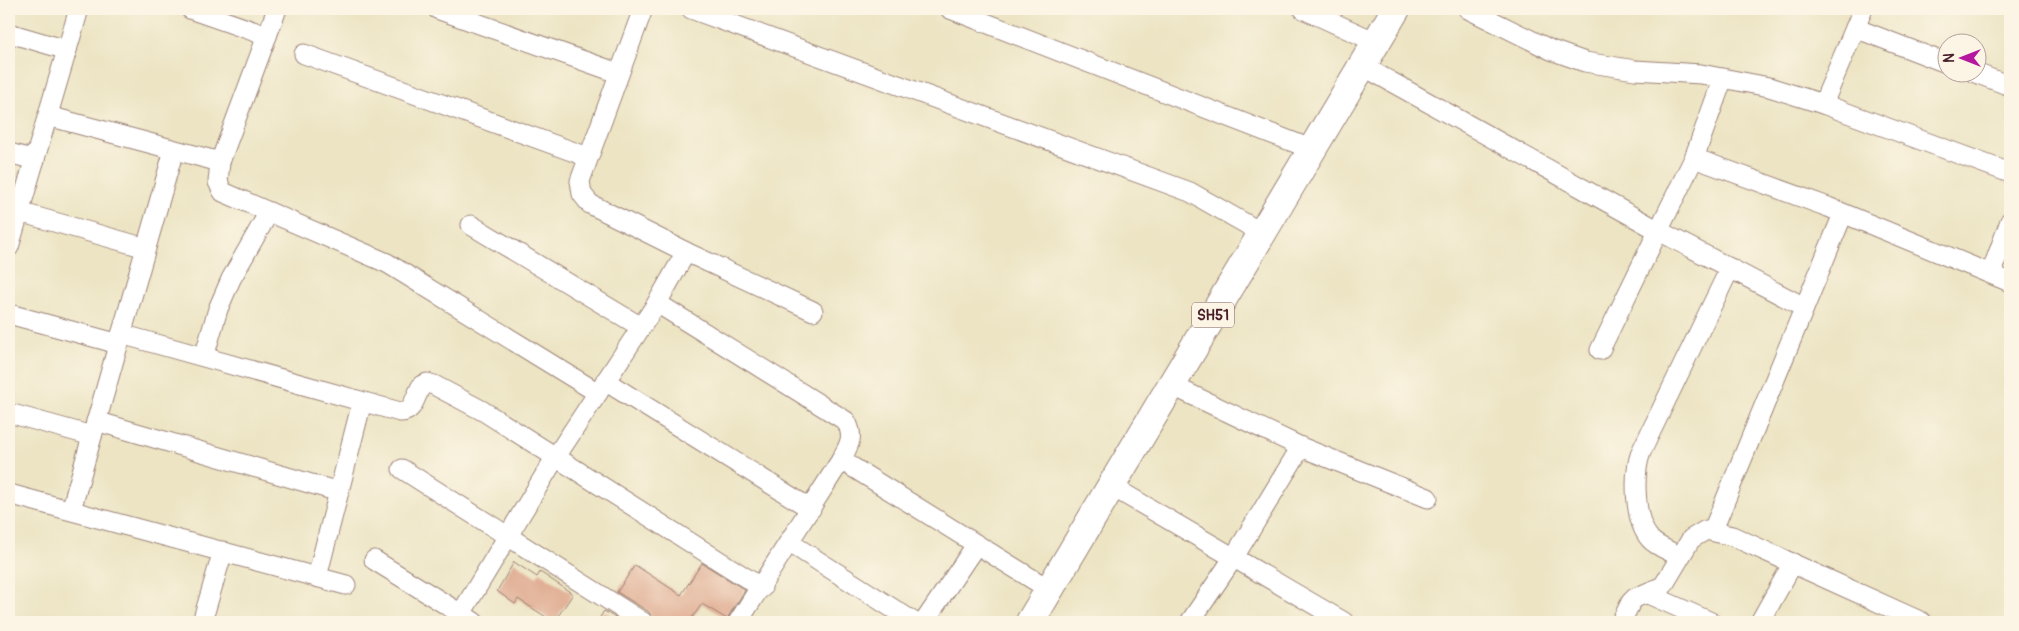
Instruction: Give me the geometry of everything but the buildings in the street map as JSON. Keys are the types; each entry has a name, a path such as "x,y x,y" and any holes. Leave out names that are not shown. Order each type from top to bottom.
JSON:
{"main road":[{"name":"SH51","path":"1030,622 1262,234 1311,148 1396,9"}],"street":[{"path":"9,247 79,9"},
{"path":"190,9 267,36"},
{"path":"277,9 220,162 218,182 223,192 387,263 811,509"},
{"path":"437,9 618,74"},
{"path":"643,9 580,181 582,194 590,204 686,252 814,311"},
{"path":"691,9 1190,192 1262,234"},
{"path":"950,9 1311,148"},
{"path":"1304,9 1376,42"},
{"path":"1468,9 1552,50 1586,62 1635,70 1700,74 1769,87 1823,104 2010,173"},
{"path":"1823,104 1863,9"},
{"path":"1855,28 1936,59"},
{"path":"9,33 67,50"},
{"path":"304,54 588,157"},
{"path":"1362,65 1659,231 1804,307"},
{"path":"1986,77 2010,86"},
{"path":"1600,350 1694,158 1723,78"},
{"path":"48,116 220,162"},
{"path":"71,510 174,150"},
{"path":"9,153 34,160"},
{"path":"1694,158 1844,214 2010,282"},
{"path":"19,212 146,248"},
{"path":"204,358 218,309 231,279 269,212"},
{"path":"1713,530 1844,214"},
{"path":"1991,273 2010,221"},
{"path":"470,225 641,327"},
{"path":"374,560 464,620 508,536 555,458 658,303 686,252"},
{"path":"1680,556 1656,543 1646,534 1641,520 1636,489 1637,466 1641,452 1730,268"},
{"path":"658,303 846,421 852,431 851,441 841,460 762,588 738,622"},
{"path":"9,314 204,358 406,413 410,410 422,385 427,383 434,385 483,411 762,588"},
{"path":"1171,385 1301,448 1428,498"},
{"path":"317,576 362,402"},
{"path":"9,413 94,428 339,492"},
{"path":"1190,622 1234,557 1301,448"},
{"path":"841,460 1050,590"},
{"path":"402,468 642,622"},
{"path":"1111,486 1234,557 1318,616 1344,622"},
{"path":"9,494 346,585"},
{"path":"1621,622 1631,602 1663,586 1691,538 1706,530 1713,530 1732,536 1922,622"},
{"path":"790,543 914,622"},
{"path":"924,622 976,545"},
{"path":"202,622 223,551"},
{"path":"1760,622 1793,563"},
{"path":"1648,594 1711,622"}]}
